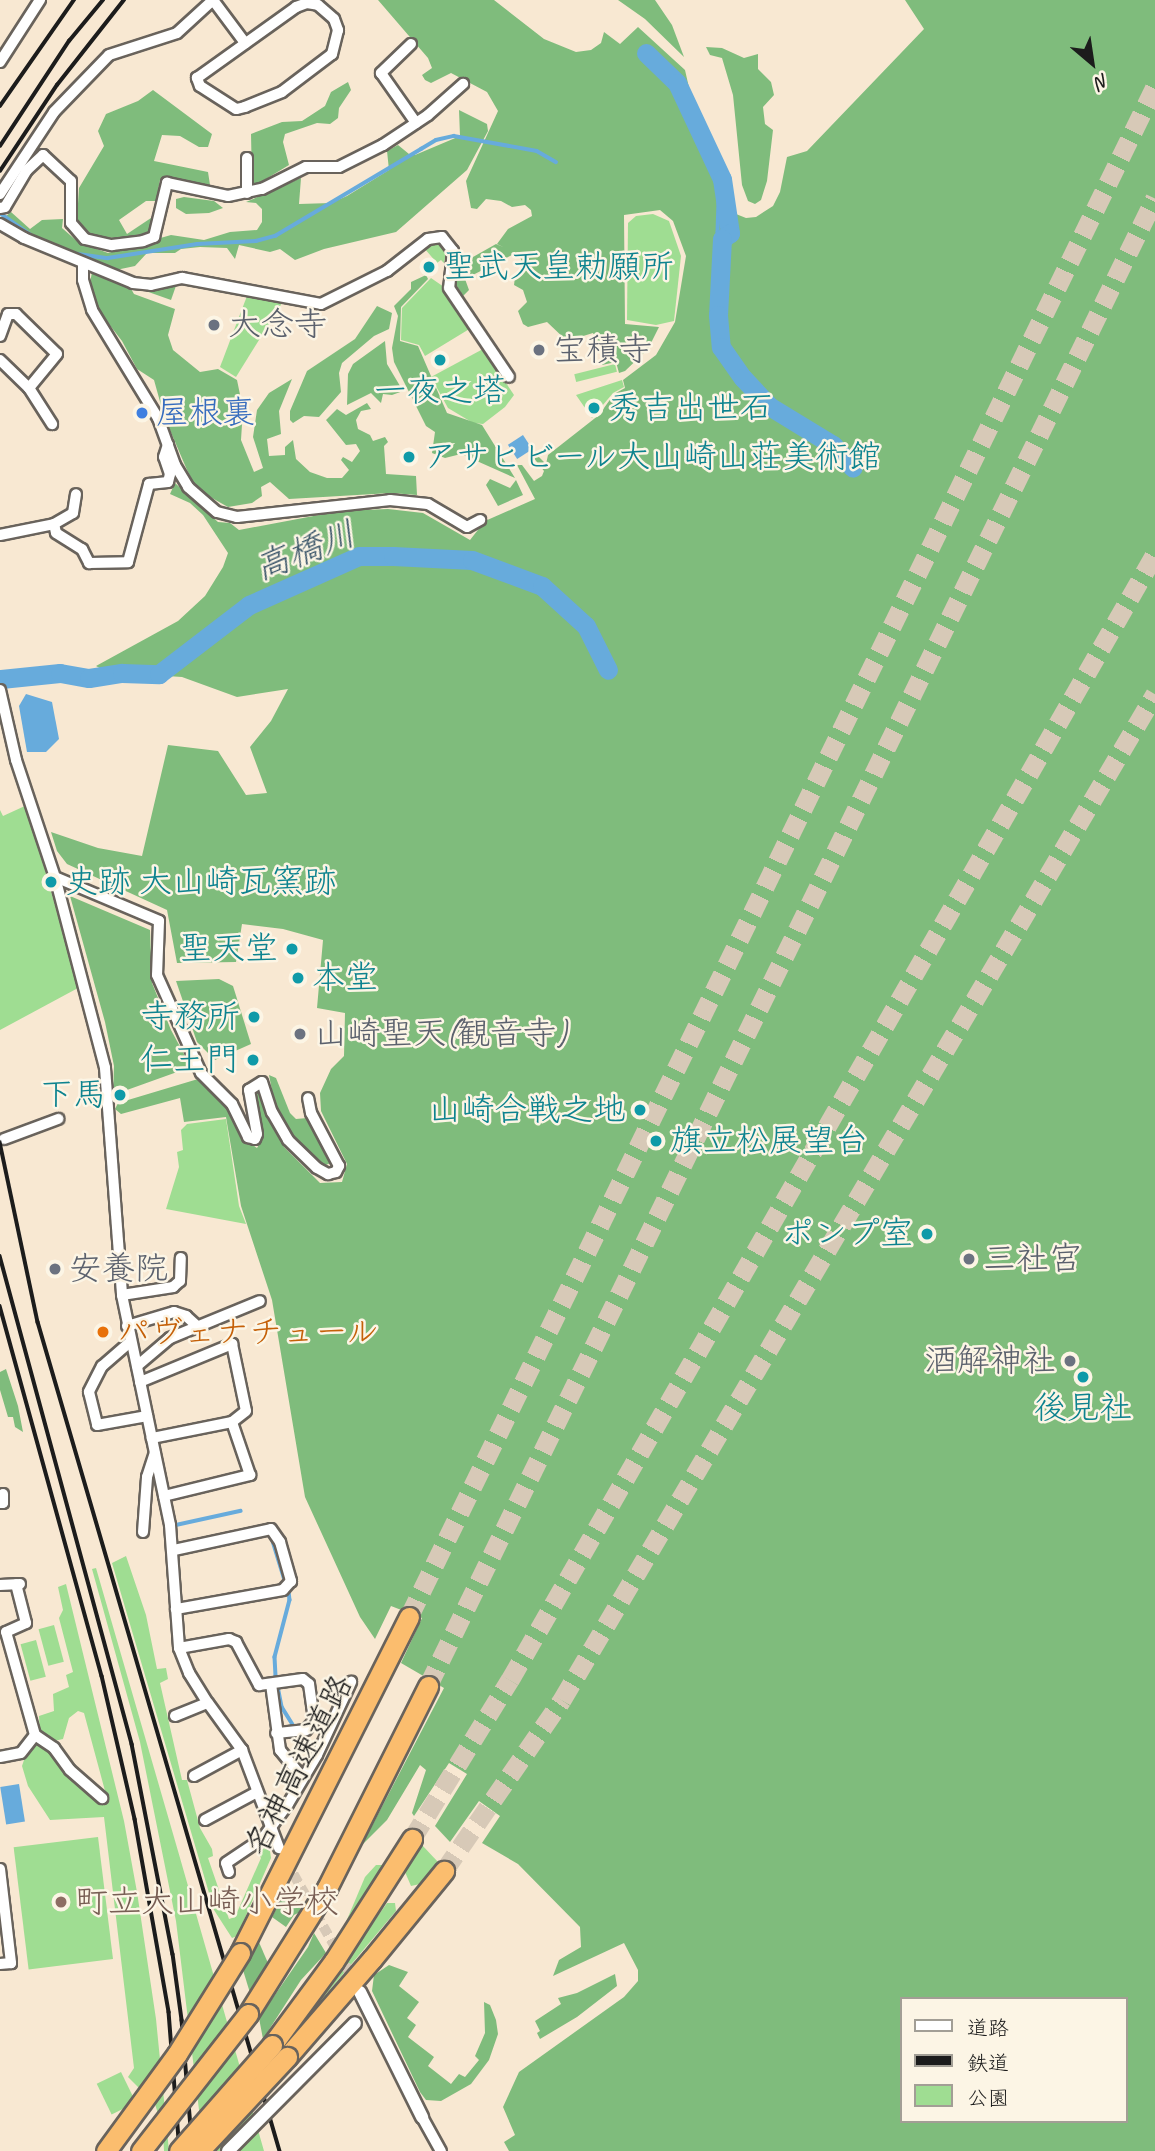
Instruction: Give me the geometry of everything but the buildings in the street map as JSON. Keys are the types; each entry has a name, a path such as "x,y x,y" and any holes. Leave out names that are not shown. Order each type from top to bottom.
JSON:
{"highway":[{"name":"名神高速道路","path":"106,2151 177,2054 240,1953 409,1617"},
{"path":"141,2151 248,2014 327,1888 428,1686"},
{"path":"199,2151 280,2051 412,1839"},
{"path":"179,2151 280,2051 443,1871"}],"street":[{"path":"0,62 40,0"},
{"path":"0,194 54,111 109,55 177,33 213,0 245,43"},
{"path":"307,3 327,11 338,30 332,54 282,92 236,109 200,86 197,78 245,43 296,7 307,3"},
{"path":"411,44 381,73 416,123"},
{"path":"0,208 5,207 27,170 43,155 71,181 71,223 85,239 95,243 128,244 154,237 167,183 228,197 247,193 306,167 339,167 383,145 416,123 463,84"},
{"path":"247,158 247,193"},
{"path":"0,224 133,283 151,285 182,278 321,304 388,272 435,236 446,240 453,251 449,288 509,377"},
{"path":"83,263 83,280 92,310 158,418 188,487 217,512 226,516 390,500 428,504 467,527 480,520"},
{"path":"0,335 8,314 16,314 57,354 29,388"},
{"path":"0,360 29,388 52,424"},
{"path":"54,524 56,533 82,549 89,563 128,562 149,484 168,482 170,474 163,457 168,445"},
{"path":"0,535 54,524 73,513 76,494"},
{"path":"0,690 16,760 55,877 105,1069 122,1295 174,1550 179,1648 189,1673 242,1750 279,1848"},
{"path":"55,877 159,921 157,975 201,1073 232,1104 248,1137 255,1139 257,1134 249,1090 262,1083 272,1112 288,1140 317,1168 328,1174 336,1172 339,1166 311,1113 308,1098"},
{"path":"4,1139 58,1119"},
{"path":"122,1295 173,1287 180,1281 181,1258"},
{"path":"137,1366 170,1338 260,1301"},
{"path":"127,1326 174,1312 186,1316 197,1325"},
{"path":"130,1342 102,1366 89,1392 97,1425 147,1416"},
{"path":"140,1382 232,1344 246,1411 232,1422 152,1438"},
{"path":"164,1496 250,1475 232,1422"},
{"path":"143,1532 147,1477 155,1453"},
{"path":"174,1550 271,1529 280,1542 291,1581 283,1590 176,1609"},
{"path":"0,1585 19,1584 26,1623 6,1632 35,1735 54,1748 70,1770 102,1798"},
{"path":"179,1648 229,1639 236,1642 259,1685 303,1679 309,1684 314,1721 306,1730 276,1733"},
{"path":"229,1872 226,1863 263,1838 270,1829 317,1755 351,1682"},
{"path":"271,1684 278,1718 276,1733 280,1749 302,1777"},
{"path":"176,1716 208,1703"},
{"path":"0,1757 21,1753 35,1735"},
{"path":"194,1776 242,1750"},
{"path":"205,1820 257,1792"},
{"path":"0,1869 11,1963 0,1964"},
{"path":"360,1992 441,2151"},
{"path":"228,2151 368,2010"}],"green space":[{"path":"378,0 494,0 544,39 576,52 591,50 601,43 604,32 620,44 638,27 685,70 702,145 721,170 736,214 746,218 756,217 773,206 780,192 787,157 807,151 924,29 905,0 1155,0 1155,2151 509,2151 504,2142 515,2135 503,2107 519,2072 624,1997 638,1981 638,1970 624,1943 553,1976 559,1960 581,1947 580,1927 518,1864 482,1843 500,1816 479,1801 450,1842 435,1826 467,1774 449,1763 414,1816 412,1813 426,1770 420,1765 387,1820 362,1845 444,1688 401,1663 422,1618 391,1606 375,1639 360,1617 305,1497 272,1300 241,1206 226,1117 184,1122 180,1098 121,1114 115,1109 118,1103 198,1079 228,1107 242,1138 257,1148 264,1136 255,1088 260,1087 284,1147 320,1183 342,1182 347,1164 321,1111 320,1093 331,1069 344,1056 345,1013 317,1008 323,940 283,929 242,924 236,962 177,963 167,910 67,864 57,851 51,832 98,848 142,856 168,745 218,751 246,795 267,793 250,747 271,721 288,689 237,697 182,677 107,672 96,666 178,621 205,596 223,567 228,553 203,515 190,503 170,494 175,483 218,522 230,523 239,530 340,511 388,509 423,513 470,540 485,521 535,499 517,465 522,465 534,481 542,476 544,471 533,457 536,454 546,464 548,455 599,415 614,394 625,388 623,380 656,355 675,322 686,256 673,221 660,210 624,215 625,324 659,327 648,349 625,371 619,373 616,362 602,365 603,354 593,333 567,341 547,322 528,327 523,324 518,311 527,302 523,290 514,285 515,277 525,269 518,252 465,279 469,290 463,296 455,283 473,257 496,244 503,247 497,244 508,229 532,216 531,210 525,205 512,207 501,201 486,199 477,209 471,208 466,181 498,111 487,92 451,73 431,83 425,80 422,75 432,68 428,58"},
{"path":"618,0 655,0 672,25 684,57 645,19"},
{"path":"706,47 722,48 744,58 758,54 758,69 771,82 774,95 763,107 765,124 773,130 767,181 761,200 755,204 748,201 742,185 733,95 722,58 710,55"},
{"path":"348,82 351,90 339,108 338,118 330,124 317,123 285,134 283,142 289,165 256,185 252,182 251,134 282,122 302,121 325,106 331,92"},
{"path":"153,90 212,134 208,147 199,147 180,136 162,135 154,161 208,172 210,185 166,177 160,180 156,201 146,201 119,220 127,234 154,216 152,232 125,239 92,236 77,219 79,188 104,146 98,131 106,114 138,101"},
{"path":"459,110 487,124 488,131 467,170 396,232 324,249 295,260 280,249 270,252 239,245 235,259 227,248 200,247 181,249 175,253 147,253 135,266 116,270 70,254 0,221 11,212 30,229 42,220 63,219 62,228 78,242 108,253 171,235 204,240 230,232 257,230 262,222 262,209 256,203 246,202 301,178 299,204 331,203 389,170 387,151 398,145 409,154 415,155 460,136"},
{"path":"184,197 214,201 223,208 209,213 186,214 176,208 176,199"},
{"path":"653,214 669,221 681,256 674,321 656,325 627,320 628,223 636,216"},
{"path":"437,242 447,249 444,263 441,260 437,263 424,248"},
{"path":"92,272 130,287 134,294 175,309 168,335 173,350 200,372 218,369 237,380 243,409 241,440 254,472 263,468 253,437 257,410 269,393 292,379 279,411 281,434 267,439 269,456 285,455 285,447 293,440 296,459 310,472 327,478 342,478 349,470 341,460 343,457 352,462 360,451 356,444 346,445 326,420 337,409 346,415 367,403 371,409 361,411 356,420 358,429 370,435 373,441 385,437 388,442 384,446 386,474 416,476 417,495 391,493 289,499 270,482 261,487 262,496 252,503 228,507 212,498 195,486 187,470 164,416 154,380 137,369 122,341 95,306 90,283"},
{"path":"426,275 428,279 401,307 400,341 418,346 447,413 482,425 515,478 461,454 445,458 432,453 435,432 426,426 394,362 392,348 398,316 394,306 411,289 411,282"},
{"path":"431,278 444,287 471,328 425,356 419,345 401,340 402,308"},
{"path":"177,283 171,300 140,289 140,287"},
{"path":"247,296 282,303 236,377 220,367"},
{"path":"377,306 392,313 389,329 374,336 342,363 339,373 341,392 319,417 304,416 293,423 290,420 290,411 307,371 355,339"},
{"path":"385,341 387,364 403,391 392,395 383,394 381,403 371,393 347,405 348,374 353,364"},
{"path":"483,349 514,395 505,407 483,424 473,423 448,408 431,377"},
{"path":"615,364 617,372 576,382 574,374"},
{"path":"622,380 624,387 613,393 592,418 576,395"},
{"path":"490,479 510,488 516,480 523,495 498,506 486,485"},
{"path":"27,805 78,988 0,1030 0,810 3,816"},
{"path":"70,896 150,930 152,983 171,1030 191,1067 113,1095 114,1066 105,1022"},
{"path":"219,979 233,986 251,1044 215,1060 197,1042 176,981"},
{"path":"269,1075 276,1078 290,1113 296,1119 307,1118 331,1163 323,1166 292,1137 276,1111"},
{"path":"226,1119 239,1206 246,1224 166,1209 179,1167 177,1152 183,1150 181,1130 187,1124"},
{"path":"6,1369 23,1432 15,1427 13,1417 8,1417 0,1390 0,1372"},
{"path":"126,1556 146,1615 157,1669 166,1668 168,1679 160,1683 182,1780 187,1780 200,1828 212,1849 213,1856 208,1858 229,1919 235,1917 261,1858 258,1853 265,1847 270,1851 271,1858 237,1936 232,1938 214,1910 112,1563"},
{"path":"96,1568 264,2151 204,2151 176,1921 140,1742 92,1569"},
{"path":"66,1584 124,1821 137,1892 156,2019 169,2151 164,2151 163,2130 155,2104 128,2077 134,2068 104,1817 50,1820 28,1786 22,1766 26,1754 35,1743 50,1752 58,1764 100,1802 108,1802 84,1713 78,1711 69,1718 63,1739 54,1741 40,1734 39,1716 54,1711 53,1694 69,1687 66,1675 73,1672 59,1618 63,1610 58,1587"},
{"path":"54,1625 64,1662 48,1666 39,1629"},
{"path":"36,1640 46,1677 30,1681 21,1644"},
{"path":"98,1837 113,1959 29,1969 14,1847"},
{"path":"421,1844 438,1862 420,1884 411,1886 405,1872"},
{"path":"376,1865 384,1865 343,1929 365,1877"},
{"path":"288,1887 302,1911 294,1915 286,1927 272,1917"},
{"path":"387,1903 395,1903 396,1911 307,2017"},
{"path":"314,1933 326,1953 301,1980 263,2039 259,2018 308,1947"},
{"path":"258,1940 268,1963 250,1993 243,1970"},
{"path":"389,1965 408,1972 399,1986 419,2002 407,2018 416,2025 408,2037 434,2057 428,2066 451,2084 459,2074 465,2077 479,2060 475,2056 485,2033 484,2002 490,2005 496,2020 498,2034 489,2060 471,2084 441,2101 426,2100 420,2092 372,1991 374,1975"},
{"path":"615,1974 617,1986 577,2017 540,2039 537,2033 540,2031 535,2021 561,2004 558,1998 577,1993"},
{"path":"121,2072 136,2103 112,2114 97,2084"}],"water":[{"path":"523,435 532,449 517,459 508,445"},
{"path":"26,694 52,702 59,739 46,752 27,752 19,706"},
{"path":"19,1784 25,1822 6,1825 0,1787"}],"waterway":[{"path":"646,53 677,83 722,179 730,233 722,239 718,315 721,347 743,378 769,406 833,445 853,468"},
{"path":"71,253 108,258 197,244 256,241 275,236 436,140 454,136 537,151 556,162"},
{"path":"720,172 718,232 722,239"},
{"path":"0,213 35,238"},
{"name":"高橋川","path":"1,679 60,673 89,678 122,673 159,674 249,605 359,556 472,560 542,586 586,626 608,670"},
{"path":"176,1525 240,1511"},
{"path":"273,1541 284,1578"},
{"path":"289,1591 290,1600 275,1657 282,1707 294,1726"}],"tunnel":[{"path":"409,1617 1155,87"},
{"path":"428,1686 1155,198"},
{"path":"412,1839 510,1680 1155,554"},
{"path":"444,1871 562,1700 1155,694"},
{"path":"286,1861 355,1982"}],"railway":[{"path":"0,106 74,0"},
{"path":"0,146 69,41 103,0"},
{"path":"0,171 57,85 124,0"},
{"path":"0,1142 38,1322 280,2151"},
{"path":"0,1256 132,1744 173,1954 182,2020 193,2151"},
{"path":"0,1306 102,1676 135,1819 169,2012 180,2151"}],"place":[{"name":"聖武天皇勅願所","path":"429,267"},
{"name":"大念寺","path":"214,325"},
{"name":"宝積寺","path":"539,350"},
{"name":"一夜之塔","path":"440,360"},
{"name":"秀吉出世石","path":"594,408"},
{"name":"屋根裏","path":"142,413"},
{"name":"アサヒビール大山崎山荘美術館","path":"409,457"},
{"name":"史跡 大山崎瓦窯跡","path":"51,882"},
{"name":"聖天堂","path":"292,949"},
{"name":"本堂","path":"298,978"},
{"name":"寺務所","path":"254,1017"},
{"name":"山崎聖天(観音寺)","path":"300,1034"},
{"name":"仁王門","path":"253,1060"},
{"name":"下馬","path":"120,1095"},
{"name":"山崎合戦之地","path":"640,1110"},
{"name":"旗立松展望台","path":"656,1141"},
{"name":"ポンプ室","path":"927,1234"},
{"name":"三社宮","path":"969,1259"},
{"name":"安養院","path":"55,1269"},
{"name":"パヴェナチュール","path":"103,1332"},
{"name":"酒解神社","path":"1070,1361"},
{"name":"後見社","path":"1083,1377"},
{"name":"町立大山崎小学校","path":"61,1902"}]}
